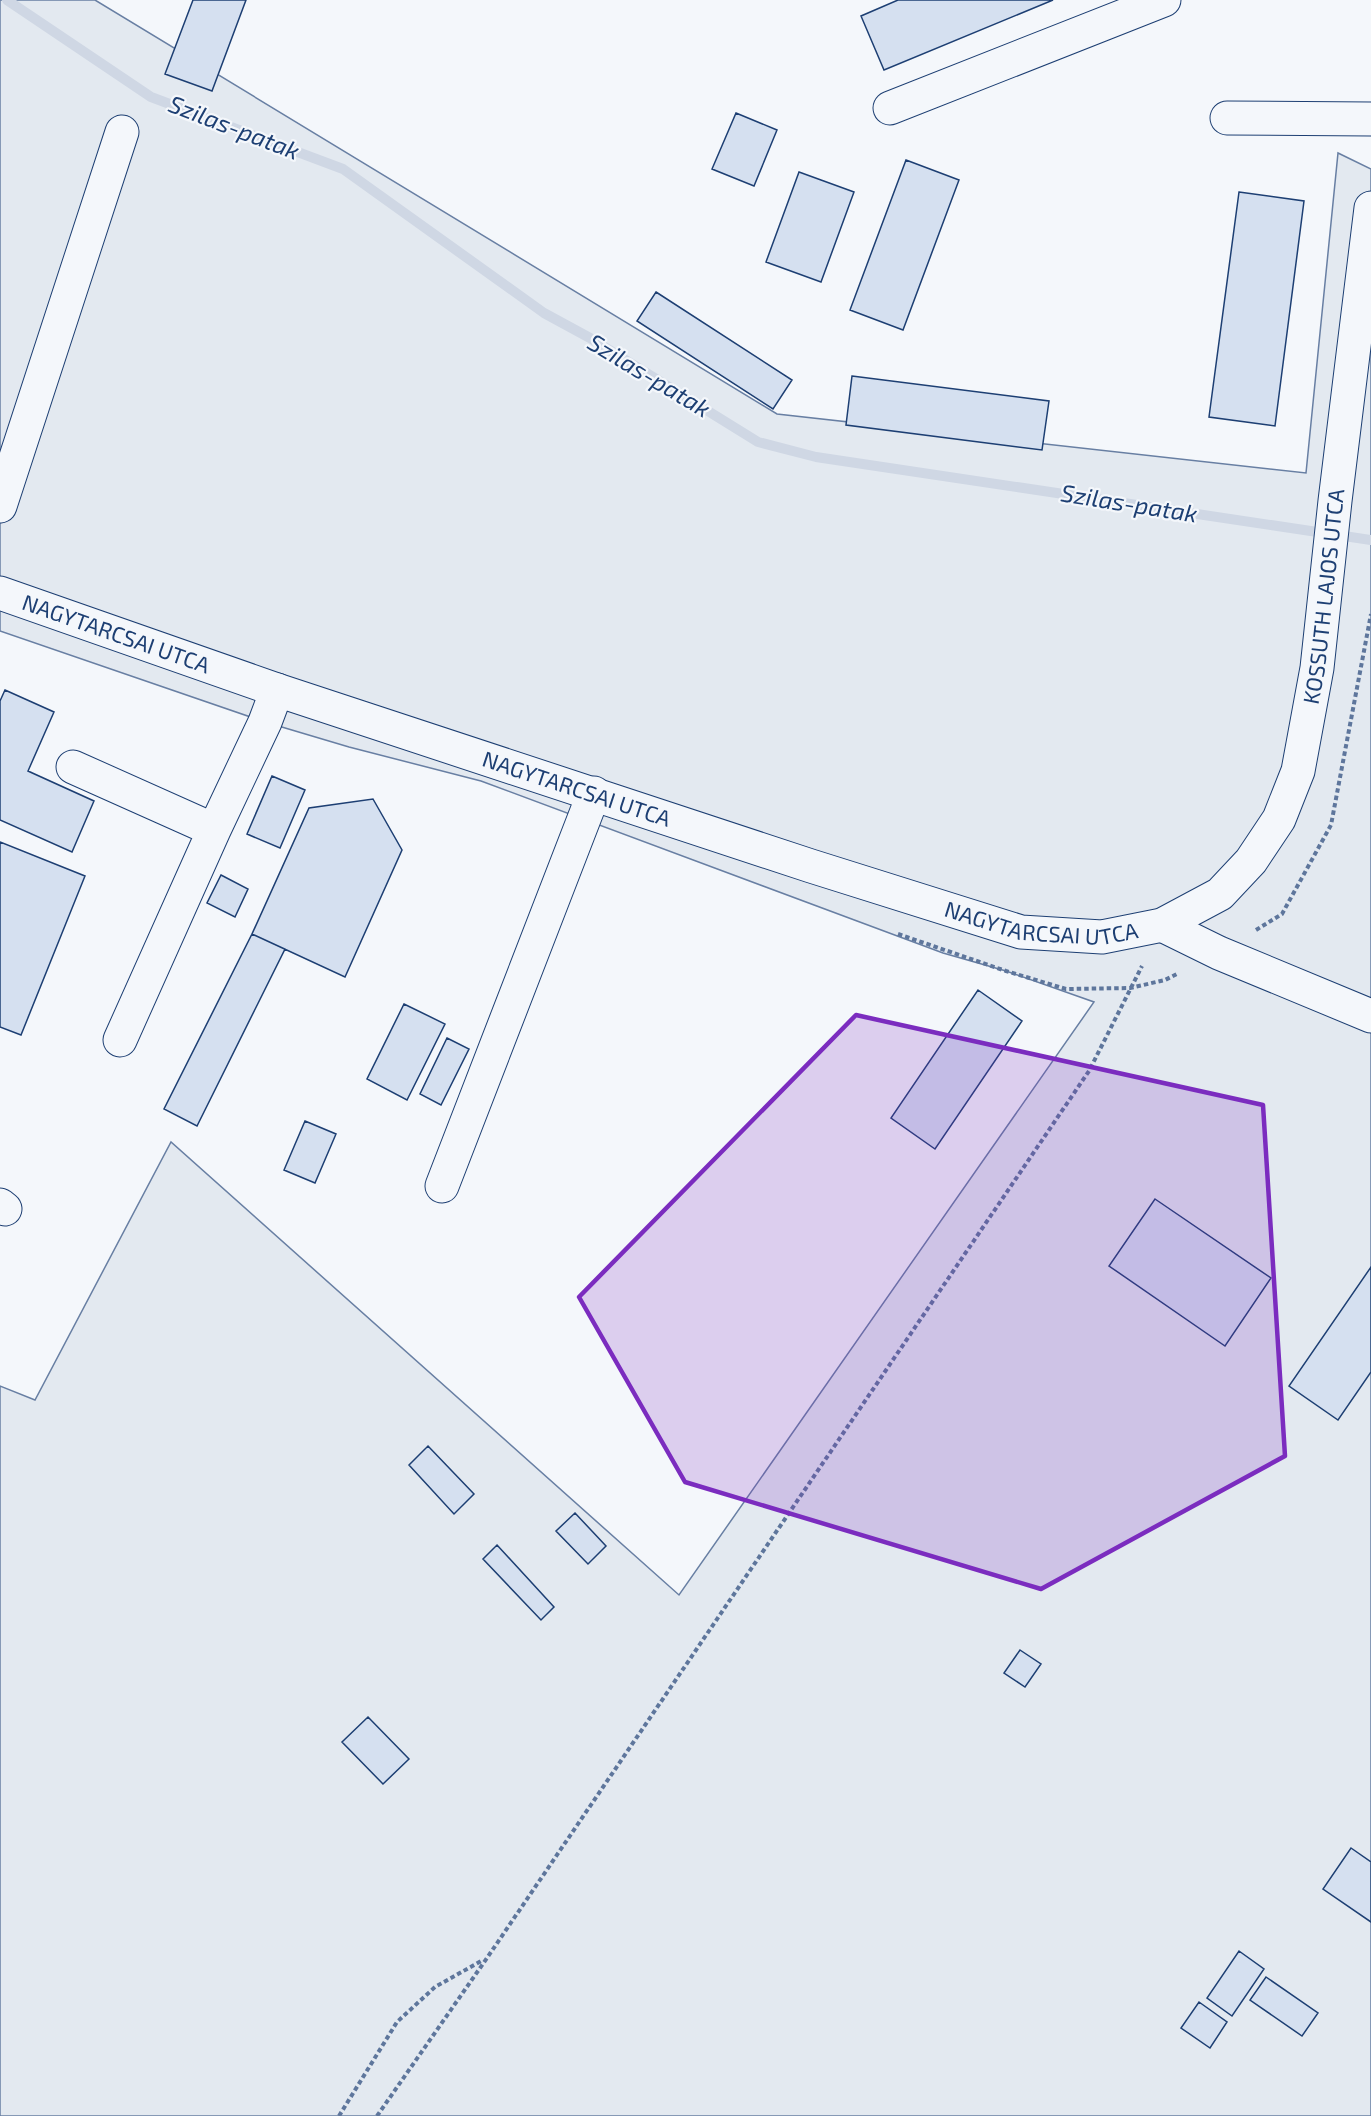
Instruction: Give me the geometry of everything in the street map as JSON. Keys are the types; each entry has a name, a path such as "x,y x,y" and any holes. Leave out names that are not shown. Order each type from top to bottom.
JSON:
{"main road":[{"path":"890,108 1164,0"},
{"path":"1227,118 1371,119"},
{"path":"0,506 122,132"},
{"name":"KOSSUTH LAJOS UTCA","path":"1162,925 1220,894 1251,861 1279,819 1298,771 1317,668 1371,208"},
{"name":"NAGYTARCSAI UTCA","path":"0,594 277,690 811,866 1021,932 1102,937 1162,925"},
{"path":"120,1040 265,722 277,690"},
{"path":"73,767 214,830"},
{"path":"442,1186 594,793"},
{"path":"1162,925 1219,953 1371,1016"}],"path":[{"path":"377,2116 487,1958 1089,1071 1162,925"},
{"path":"339,2116 397,2022 435,1987 487,1958"}],"highlighted area":[{"path":"856,1015 1263,1105 1285,1456 1041,1589 685,1482 579,1297"}],"shaded area":[{"path":"0,0 95,0 777,414 1306,473 1338,153 1371,169 1371,2116 0,2116 0,1386 35,1400 171,1142 679,1595 1094,1002 1006,971 943,953 481,781 349,747 265,722 0,631"}],"building":[{"path":"193,0 246,0 212,91 165,74"},
{"path":"898,0 1053,0 884,70 861,16"},
{"path":"736,113 777,130 754,186 712,169"},
{"path":"906,160 959,180 903,330 850,310"},
{"path":"799,172 854,192 821,282 766,262"},
{"path":"1239,192 1304,201 1275,426 1209,417"},
{"path":"656,292 792,380 773,409 637,321"},
{"path":"852,376 1049,401 1042,450 846,425"},
{"path":"5,690 54,712 28,771 94,801 72,852 0,820 0,701"},
{"path":"272,776 305,790 280,848 247,834"},
{"path":"373,799 402,850 345,977 252,934 309,808"},
{"path":"0,842 85,876 21,1035 0,1027"},
{"path":"221,875 248,889 235,917 207,903"},
{"path":"252,934 285,949 197,1126 164,1109"},
{"path":"978,990 1022,1021 935,1149 891,1118"},
{"path":"404,1004 445,1024 407,1100 367,1079"},
{"path":"447,1038 469,1049 441,1105 420,1094"},
{"path":"305,1121 336,1134 315,1183 284,1170"},
{"path":"1155,1199 1271,1278 1225,1346 1109,1266"},
{"path":"1371,1267 1371,1372 1338,1420 1289,1386"},
{"path":"428,1446 474,1494 454,1514 409,1465"},
{"path":"575,1513 606,1546 588,1564 556,1531"},
{"path":"497,1545 554,1607 541,1620 483,1559"},
{"path":"1020,1650 1041,1664 1025,1687 1004,1673"},
{"path":"368,1717 409,1759 383,1784 342,1742"},
{"path":"1351,1848 1371,1862 1371,1922 1323,1889"},
{"path":"1239,1951 1264,1969 1232,2016 1207,1998"},
{"path":"1266,1977 1318,2013 1302,2036 1250,2000"},
{"path":"1199,2002 1227,2022 1210,2048 1181,2028"}],"waterway":[{"name":"Szilas-patak","path":"7,0 151,97 343,169 544,313 590,338 758,442 816,457 1371,540"}]}
